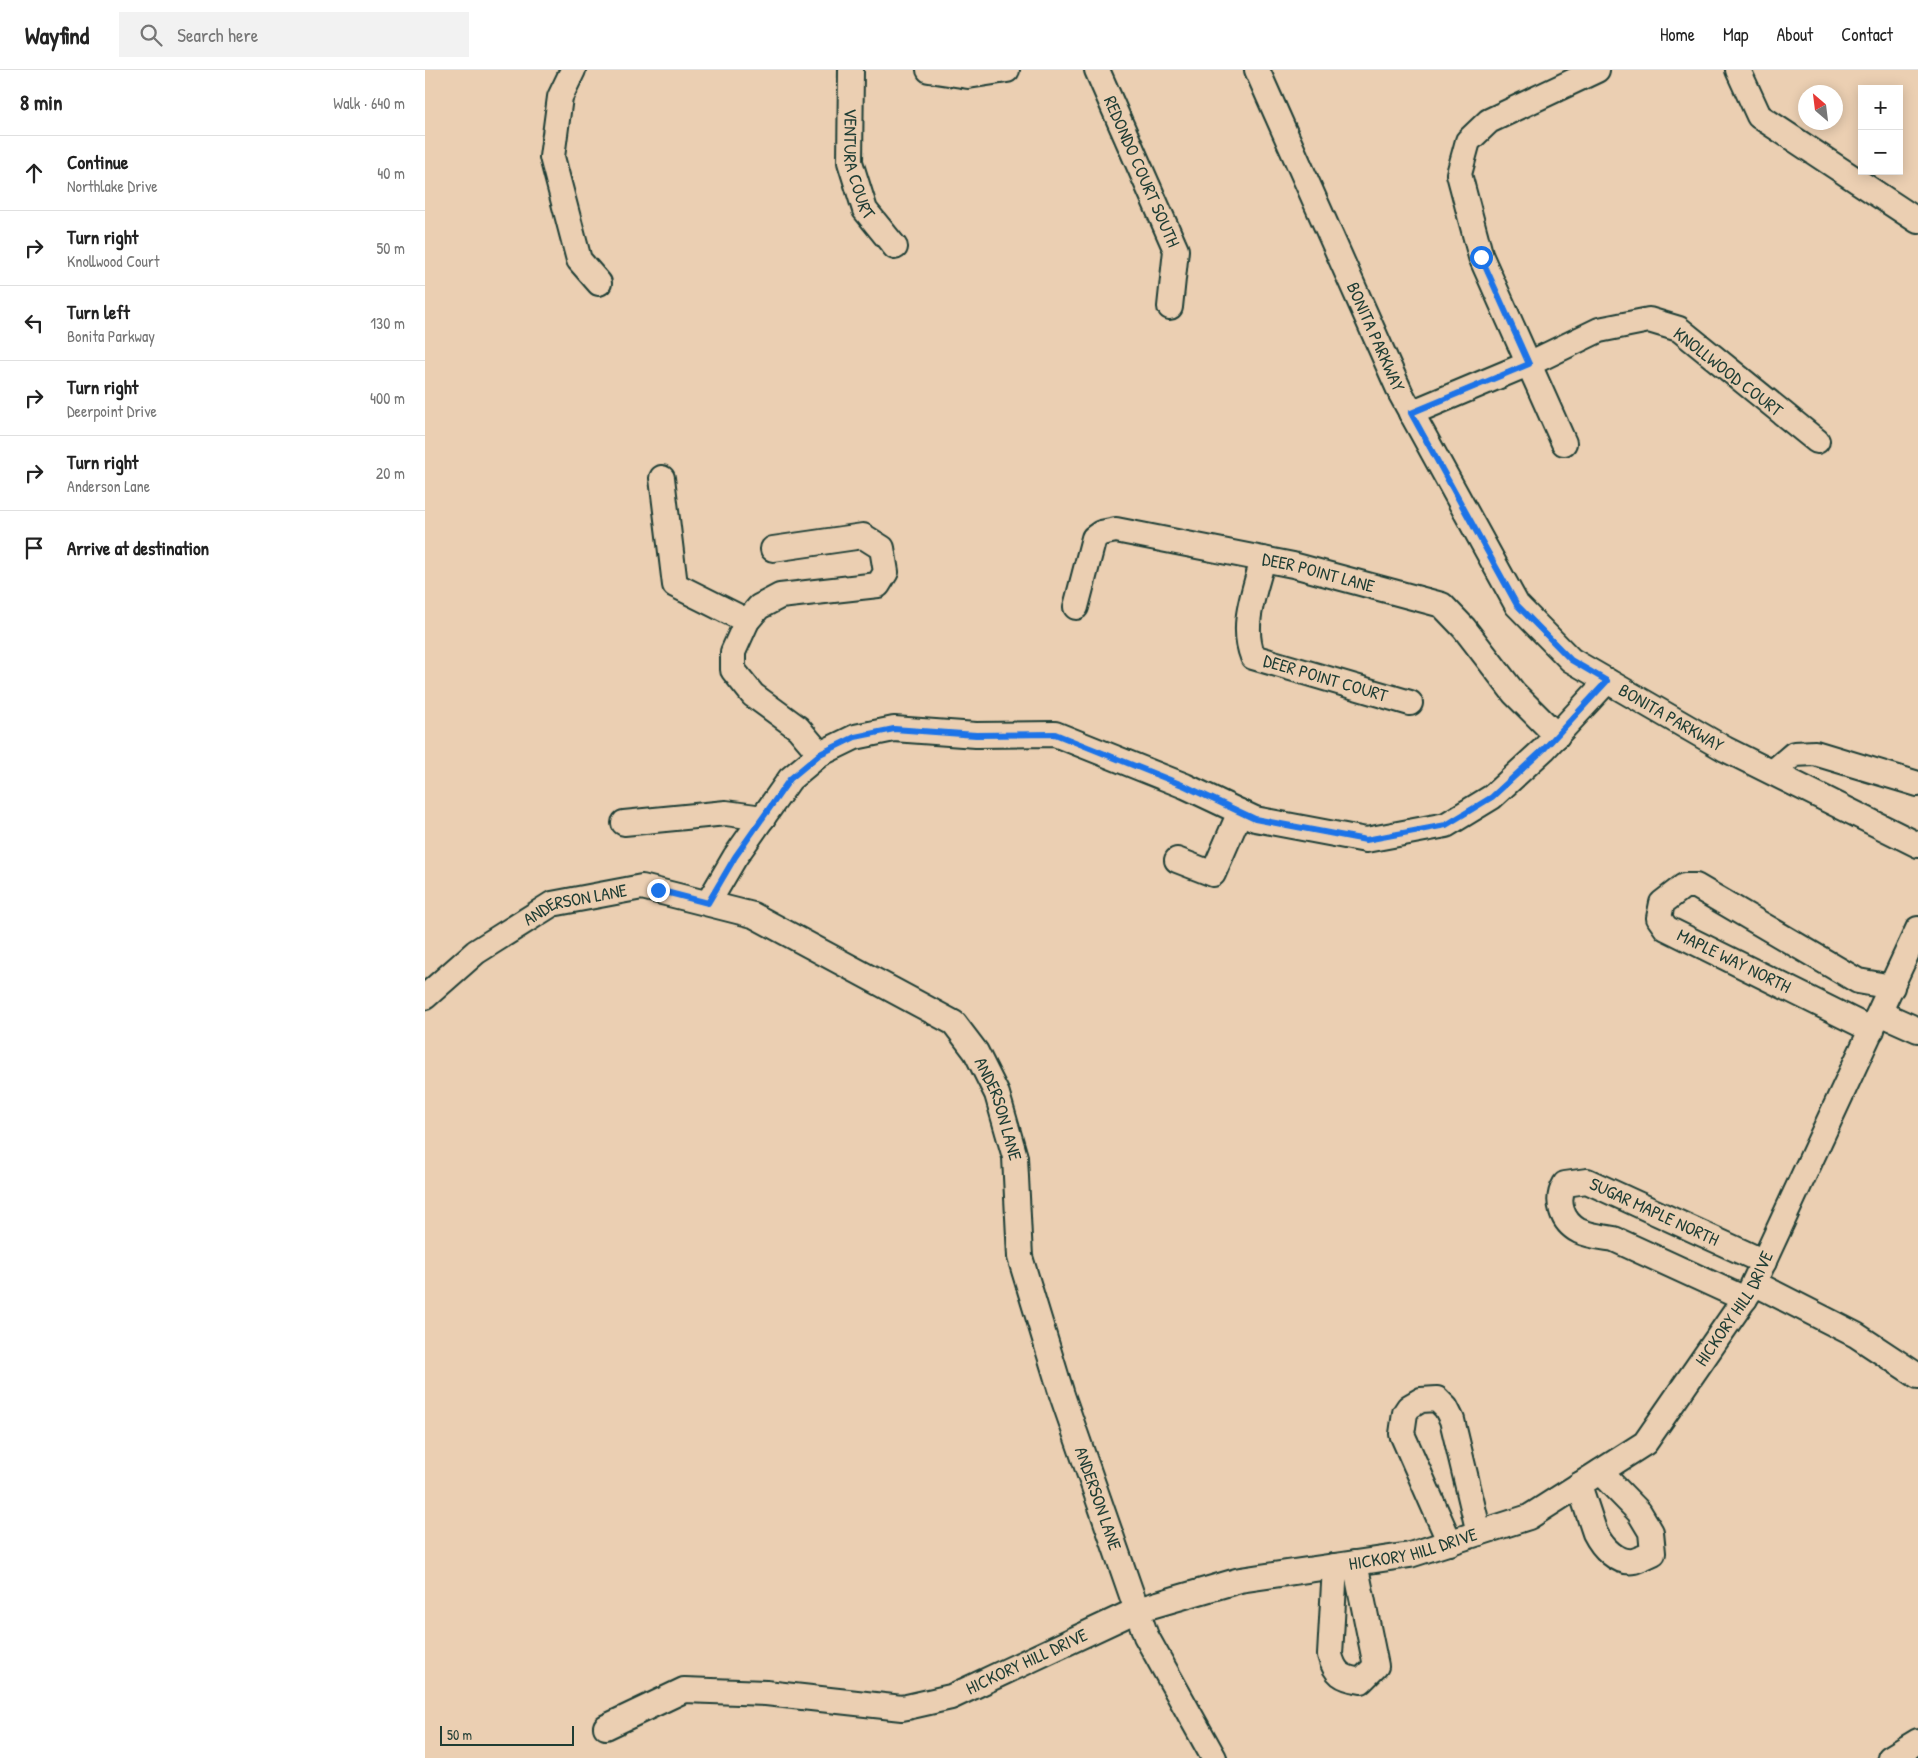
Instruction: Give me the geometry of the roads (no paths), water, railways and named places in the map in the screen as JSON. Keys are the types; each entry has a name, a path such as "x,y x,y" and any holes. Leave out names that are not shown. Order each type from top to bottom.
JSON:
{"street":[{"path":"573,70 559,98 553,157 579,260 599,283"},
{"name":"VENTURA COURT","path":"851,70 850,162 865,210 895,247"},
{"path":"929,70 968,76 1007,70"},
{"name":"REDONDO COURT SOUTH","path":"1097,70 1176,250 1170,307"},
{"name":"BONITA PARKWAY","path":"1257,70 1401,394 1517,605 1571,660 1725,749 1918,845"},
{"path":"1564,443 1481,257 1459,174 1468,141 1489,121 1597,70"},
{"path":"1738,70 1759,116 1918,221"},
{"name":"KNOLLWOOD COURT","path":"1411,413 1529,364 1599,330 1649,320 1679,329 1817,441"},
{"path":"662,478 675,584 747,621"},
{"name":"DEER POINT LANE","path":"1075,607 1094,538 1101,532 1117,530 1293,565 1443,604 1514,693 1557,736"},
{"path":"773,549 863,536 882,548 886,572 878,585 779,596 759,607 747,621 733,652 733,670 753,695 798,728 820,754"},
{"name":"DEER POINT COURT","path":"1263,559 1246,625 1248,646 1253,658 1409,703"},
{"path":"708,903 735,857 790,779 820,754 855,737 894,729 976,735 1055,734 1185,786 1255,819 1366,840 1446,825 1492,797 1557,736 1607,681"},
{"path":"1773,772 1794,754 1815,753 1918,784"},
{"path":"1177,860 1213,874 1240,812"},
{"path":"624,824 726,813 763,818"},
{"name":"MAPLE WAY NORTH","path":"1892,987 1858,981 1697,886 1684,886 1662,903 1659,918 1666,928 1876,1021 1918,1030"},
{"name":"ANDERSON LANE","path":"425,997 476,952 552,904 642,887 753,915 953,1023 977,1052 997,1094 1015,1157 1020,1257 1062,1395 1146,1636 1214,1758"},
{"name":"HICKORY HILL DRIVE","path":"606,1727 684,1690 766,1693 902,1708 951,1697 1137,1610 1240,1580 1410,1555 1529,1517 1645,1443 1754,1281 1918,929"},
{"name":"SUGAR MAPLE NORTH","path":"1587,1181 1754,1281 1614,1239 1592,1236 1578,1230 1567,1221 1562,1211 1559,1202 1561,1190 1565,1184 1587,1181"},
{"path":"1754,1281 1856,1335 1918,1376"},
{"path":"1450,1543 1402,1434 1405,1413 1409,1407 1421,1400 1437,1399 1446,1408 1453,1420 1479,1533"},
{"path":"1579,1485 1595,1533 1599,1541 1612,1556 1633,1561 1653,1553 1651,1532 1643,1519 1600,1472"},
{"path":"1890,1758 1918,1741"}]}
